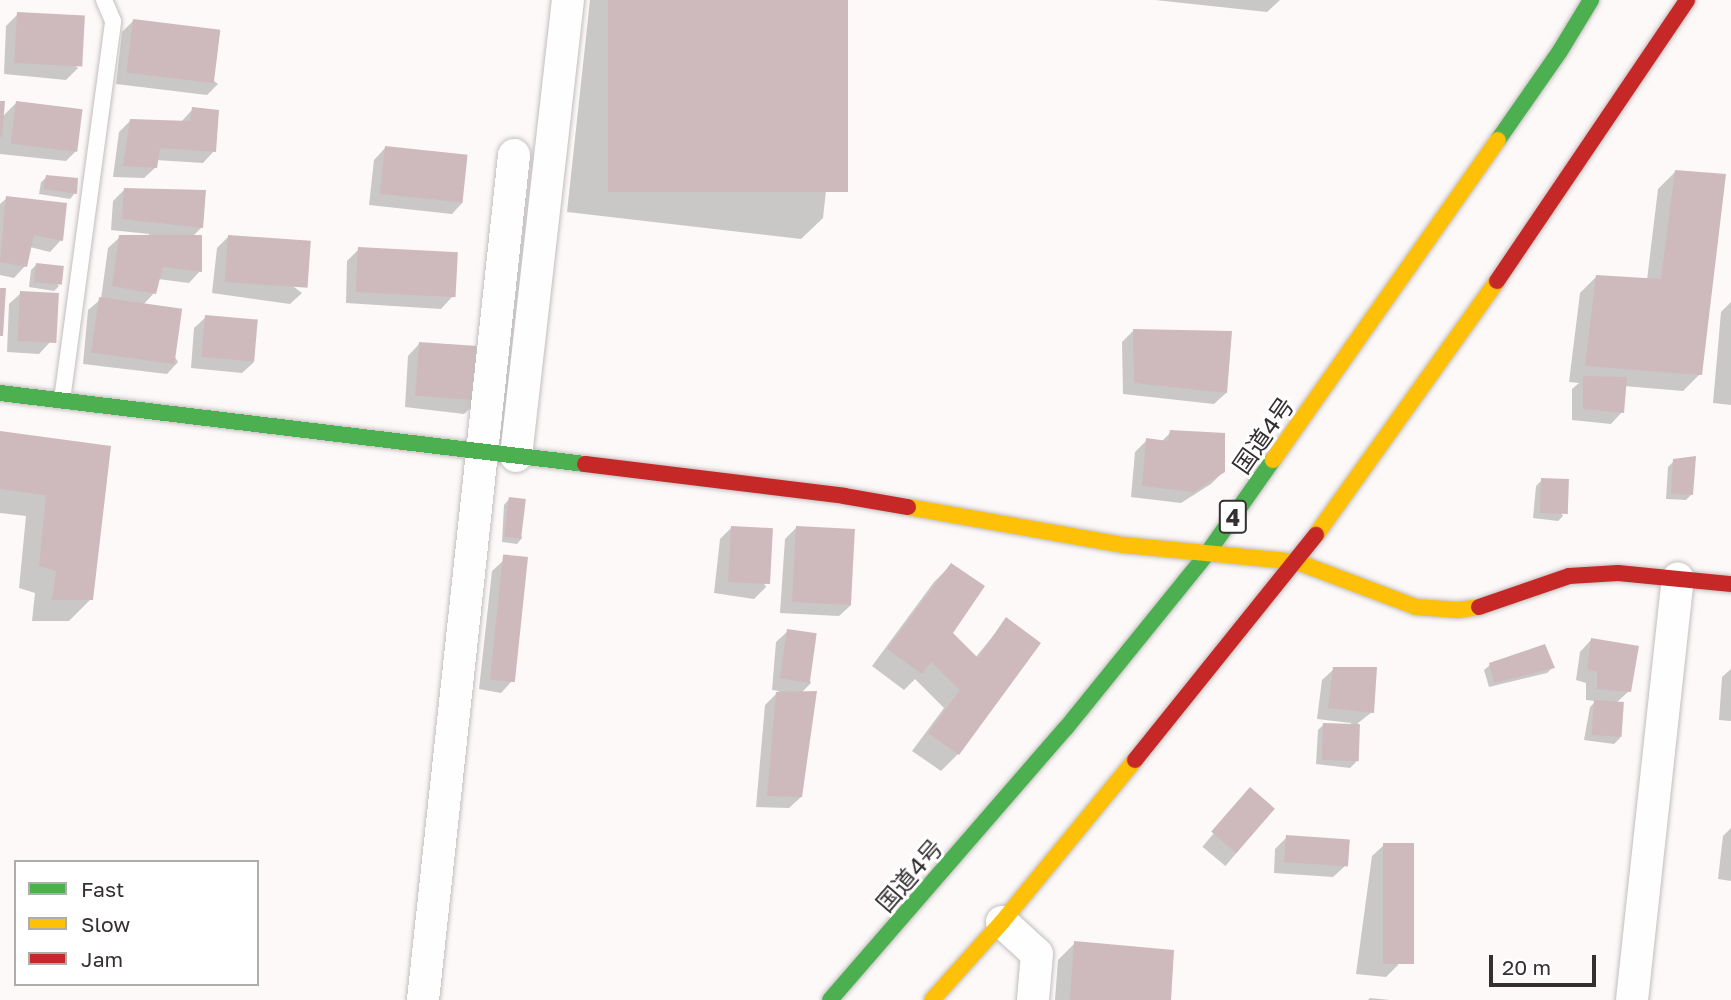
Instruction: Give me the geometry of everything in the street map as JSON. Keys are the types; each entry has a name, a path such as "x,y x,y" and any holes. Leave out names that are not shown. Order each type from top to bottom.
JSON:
{"main road":[{"name":"国道4号","path":"830,1000 1066,728 1206,555 1560,51 1591,0"},
{"path":"932,1000 1002,922 1297,562 1462,330 1687,0"},
{"path":"0,393 844,496 1124,545 1297,562 1416,607 1458,610 1492,605 1569,576 1618,573 1731,584"}],"street":[{"path":"516,457 568,0"},
{"path":"423,1000 514,155"},
{"path":"1632,1000 1678,579"},
{"path":"1002,922 1037,954 1033,1000"}],"lane":[{"path":"62,400 113,21 104,0"}],"building":[{"path":"608,0 848,0 848,192 608,192"},
{"path":"17,12 85,16 82,66 14,63"},
{"path":"133,19 220,30 214,83 126,73"},
{"path":"0,101 5,101 2,137 0,137"},
{"path":"16,101 83,109 77,152 11,144"},
{"path":"192,107 219,110 216,152 160,148 157,168 123,166 130,119 190,121"},
{"path":"385,146 468,155 463,202 380,194"},
{"path":"1675,170 1726,174 1702,375 1585,366 1596,275 1661,279"},
{"path":"46,175 78,178 77,194 43,189"},
{"path":"124,188 206,190 203,228 122,219"},
{"path":"6,196 67,203 63,241 34,235 27,267 0,262"},
{"path":"119,235 202,235 202,272 163,267 156,294 112,286"},
{"path":"228,235 311,241 308,288 225,282"},
{"path":"358,247 458,252 456,297 356,292"},
{"path":"36,263 64,266 62,285 34,282"},
{"path":"0,288 6,288 3,336 0,336"},
{"path":"20,291 59,293 56,343 17,341"},
{"path":"99,297 182,309 174,364 91,352"},
{"path":"205,315 258,320 254,361 201,357"},
{"path":"1133,329 1232,331 1227,393 1134,383"},
{"path":"419,342 481,346 477,400 415,396"},
{"path":"1583,376 1627,377 1624,413 1583,409"},
{"path":"1170,430 1225,433 1225,472 1194,492 1142,486 1146,438 1168,441"},
{"path":"0,431 111,446 93,600 52,600 56,571 39,566 46,495 0,489"},
{"path":"1696,456 1693,495 1671,494 1673,459"},
{"path":"1541,478 1569,479 1568,514 1540,513"},
{"path":"509,497 526,499 521,539 504,537"},
{"path":"731,526 773,528 770,584 728,582"},
{"path":"796,526 855,529 851,605 792,602"},
{"path":"503,554 528,557 515,682 490,680"},
{"path":"951,563 985,586 953,633 978,658 1006,617 1041,643 959,755 928,733 960,690 931,662 922,674 887,649"},
{"path":"787,629 817,633 810,683 780,679"},
{"path":"1591,638 1639,646 1631,692 1597,689 1597,672 1587,669"},
{"path":"1545,644 1555,668 1494,683 1489,663"},
{"path":"1333,667 1377,667 1374,713 1328,708"},
{"path":"817,691 802,797 767,796 776,692"},
{"path":"1594,700 1624,702 1621,737 1592,735"},
{"path":"1323,723 1360,724 1359,761 1322,760"},
{"path":"1250,787 1275,809 1236,853 1211,832"},
{"path":"1286,835 1350,839 1348,866 1284,862"},
{"path":"1383,843 1414,843 1414,964 1383,964"},
{"path":"1074,941 1174,950 1171,1000 1070,1000"}],"traffic: fast":[{"path":"1498,140 1560,51 1591,0"},
{"path":"0,393 585,464"},
{"path":"830,1000 1066,728 1206,555 1273,460"}],"traffic: slow":[{"path":"1273,460 1498,140"},
{"path":"1316,535 1497,281"},
{"path":"908,507 1124,545 1297,562 1416,607 1458,610 1479,607"},
{"path":"932,1000 1002,922 1135,760"}],"traffic: jam":[{"path":"1497,281 1687,0"},
{"path":"585,464 844,496 908,507"},
{"path":"1135,760 1316,535"},
{"path":"1479,607 1569,576 1618,573 1731,584"}]}
